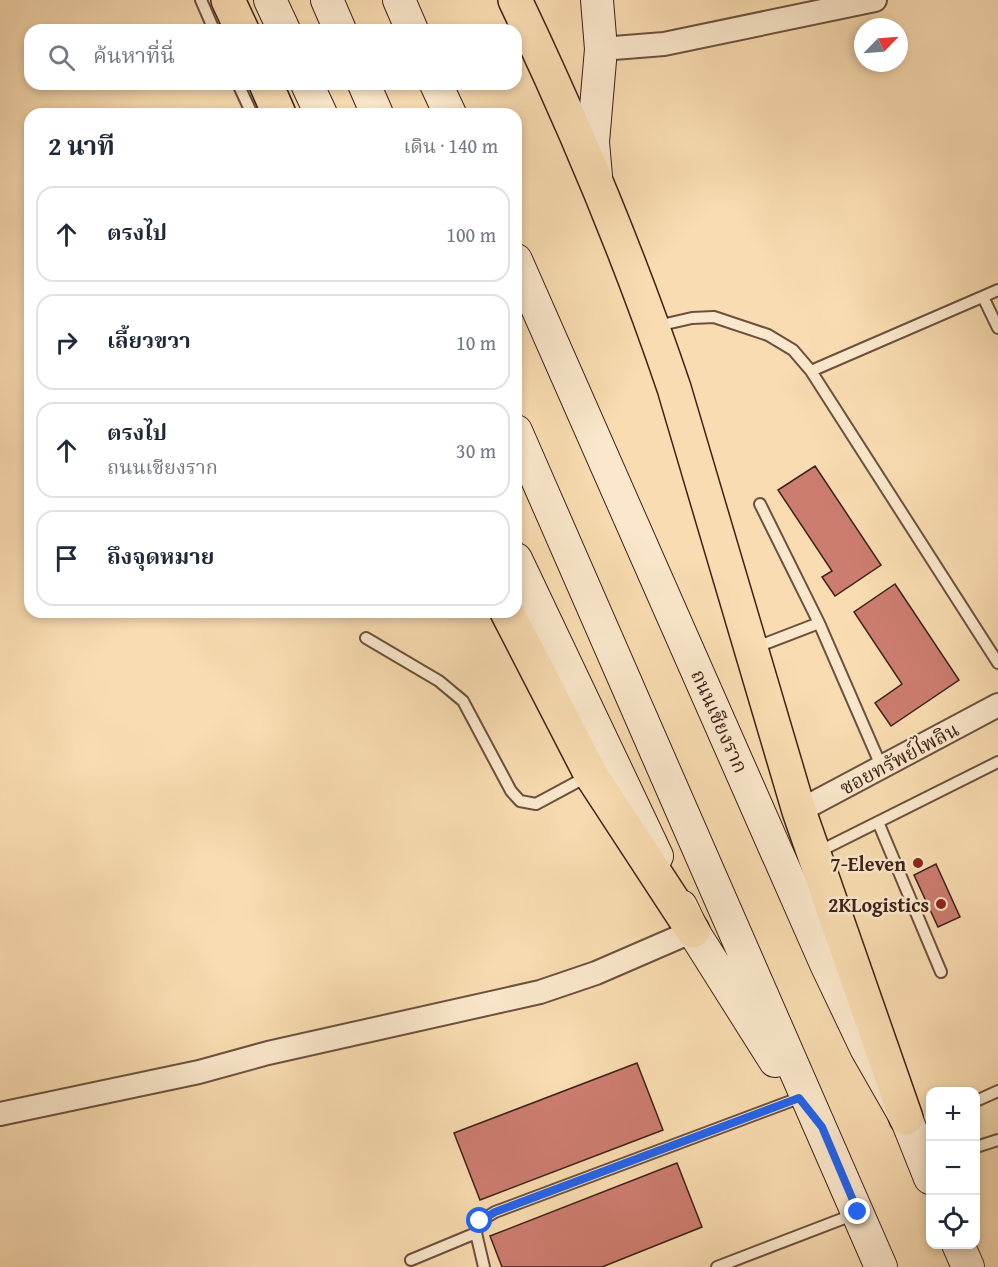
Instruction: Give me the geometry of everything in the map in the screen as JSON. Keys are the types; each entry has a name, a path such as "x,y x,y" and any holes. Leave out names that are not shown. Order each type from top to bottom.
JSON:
{"highway":[{"path":"228,0 239,24"},
{"path":"515,0 596,179 654,326 799,811 912,1126"},
{"path":"269,90 276,108"},
{"path":"510,618 591,775 693,931"}],"main road":[{"path":"270,0 281,24"},
{"path":"327,0 337,24"},
{"path":"399,0 409,24"},
{"path":"596,179 593,142 600,49 597,0"},
{"path":"310,90 318,108"},
{"path":"439,90 447,108"},
{"name":"ถนนเชียงราก","path":"522,273 591,425 826,964 866,1048 912,1126 926,1164"},
{"path":"522,445 822,1127 881,1267"},
{"path":"522,572 693,931 799,1098 822,1127"},
{"path":"960,1249 968,1267"}],"street":[{"path":"600,49 664,44 875,0"},
{"name":"ซอยทรัพย์ไพลิน","path":"799,811 882,769 998,705"},
{"path":"0,1114 199,1072 268,1053 540,992 596,973 693,931"}],"lane":[{"path":"201,0 211,24"},
{"path":"241,90 249,108"},
{"path":"811,371 998,290"},
{"path":"984,297 998,328"},
{"path":"654,326 714,316 768,335 793,350 811,371 998,663"},
{"path":"760,504 819,623 882,769"},
{"path":"751,650 819,623"},
{"path":"366,638 439,681 462,701 511,791 520,801 536,804 591,775"},
{"path":"815,854 998,762"},
{"path":"878,822 941,972"},
{"path":"980,1099 998,1091"},
{"path":"484,1267 476,1233 480,1221 495,1212 799,1098"},
{"path":"980,1146 998,1140"},
{"path":"717,1267 858,1212"},
{"path":"411,1260 476,1233"}],"building":[{"path":"815,466 881,565 835,596 822,577 832,571 778,490"},
{"path":"895,584 959,680 891,726 875,703 902,684 854,612"},
{"name":"2KLogistics","path":"936,864 960,917 938,927 914,875"},
{"path":"637,1063 663,1130 480,1200 454,1133"},
{"path":"677,1163 702,1227 602,1267 502,1267 490,1236"}],"place":[{"name":"7-Eleven","path":"918,863"},
{"name":"2KLogistics","path":"941,904"}],"route":[{"path":"480,1221 495,1212 799,1098 822,1127 858,1212"}]}
